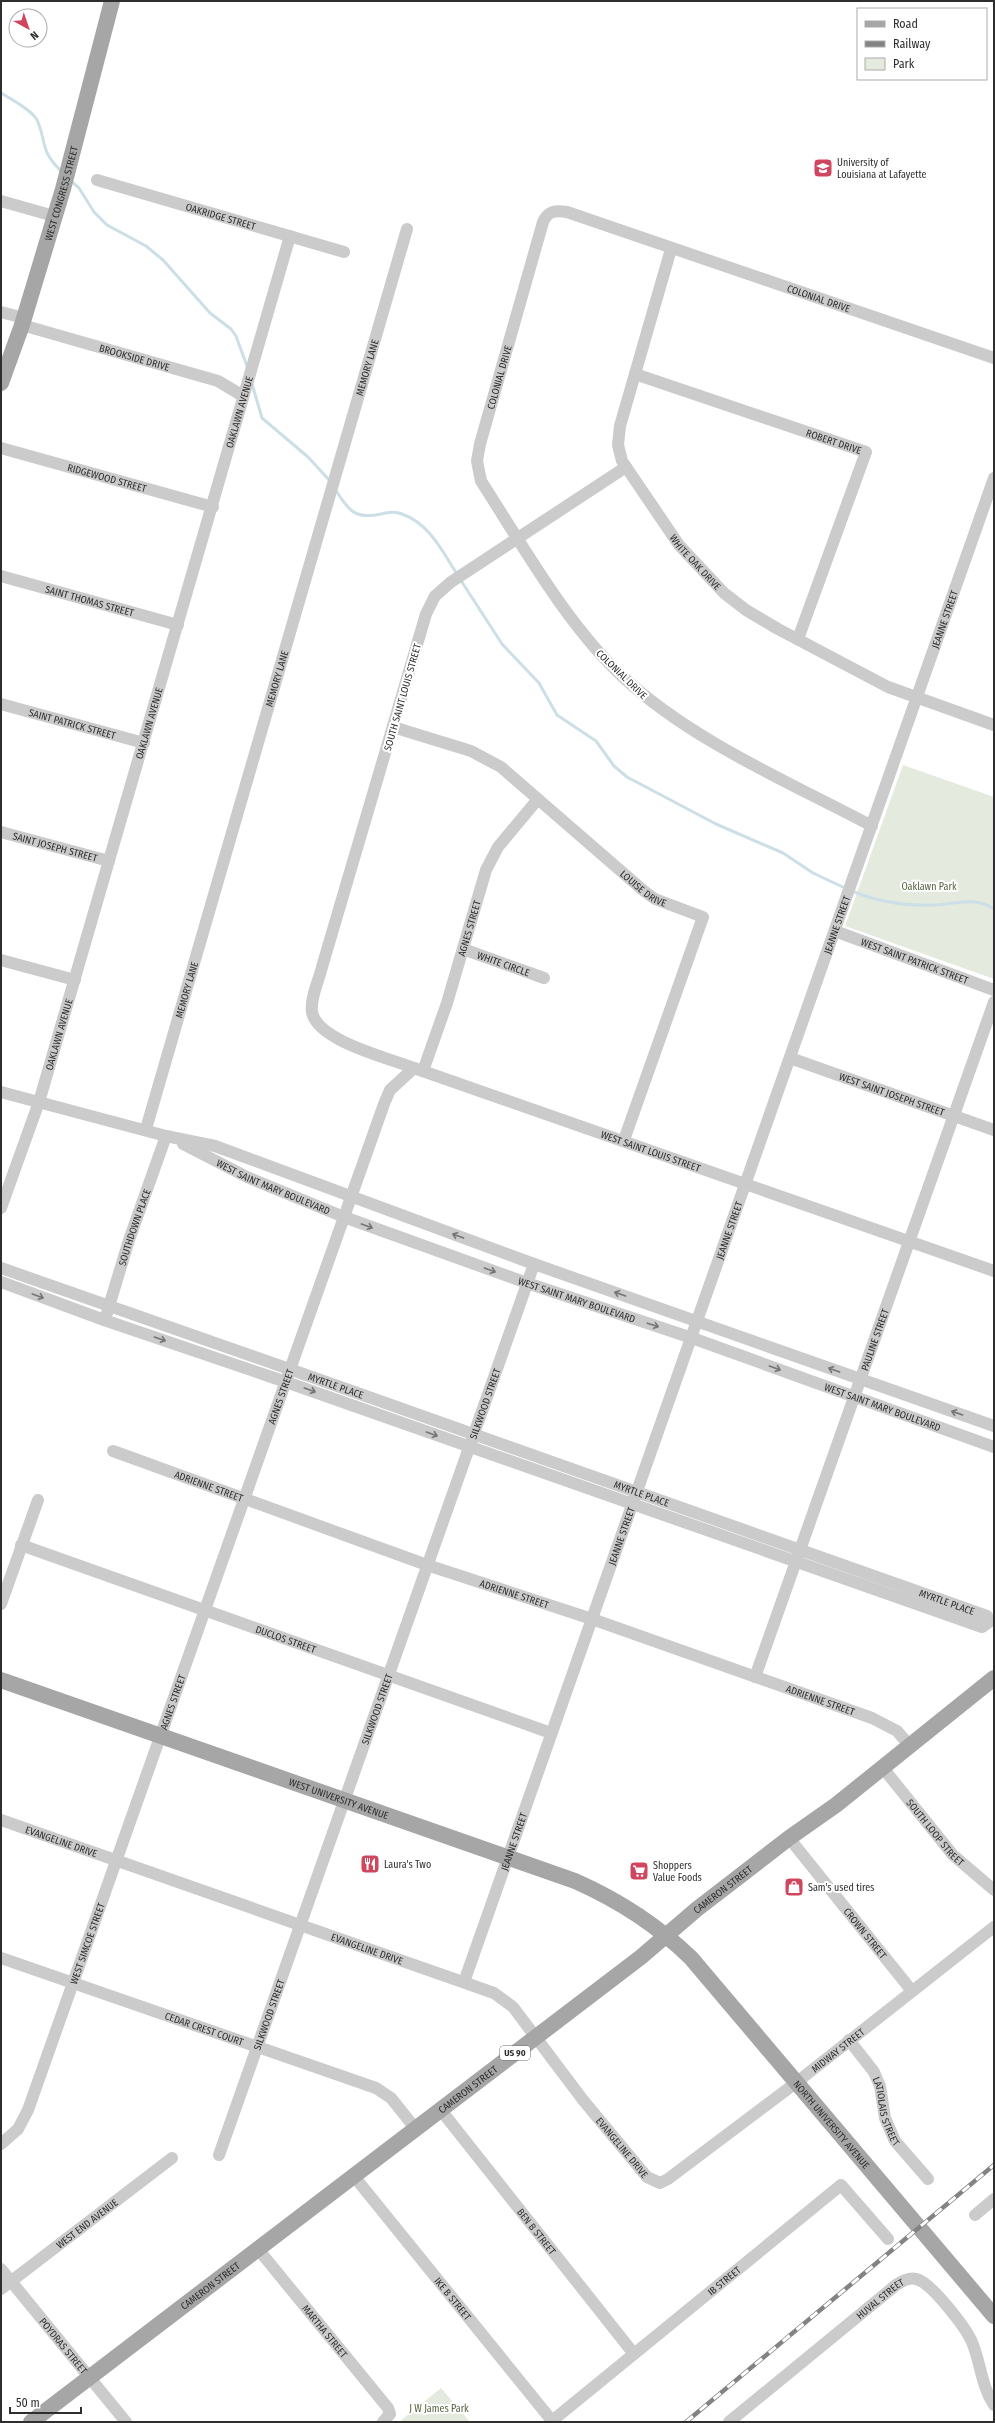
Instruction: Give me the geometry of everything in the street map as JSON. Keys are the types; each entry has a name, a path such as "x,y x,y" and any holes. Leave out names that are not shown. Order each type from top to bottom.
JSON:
{"main road":[{"name":"WEST CONGRESS STREET","path":"1,382 23,322 63,189 112,1"},
{"name":"CAMERON STREET","path":"31,2422 667,1936 789,1838 836,1805 883,1768 994,1678"},
{"name":"WEST UNIVERSITY AVENUE","path":"1,1680 161,1735 590,1888 629,1910 667,1936"},
{"name":"NORTH UNIVERSITY AVENUE","path":"667,1936 696,1964 994,2316"}],"street":[{"name":"OAKRIDGE STREET","path":"97,180 344,252"},
{"path":"1,201 54,216"},
{"name":"COLONIAL DRIVE","path":"872,826 711,741 642,694 605,659 577,626 481,481 477,461 480,444 546,216 552,211 567,212 671,249 994,358"},
{"name":"MEMORY LANE","path":"146,1129 407,229"},
{"name":"OAKLAWN AVENUE","path":"1,1208 39,1102 213,507 243,396 290,236"},
{"name":"WHITE OAK DRIVE","path":"671,249 618,435 618,451 626,467 678,545 711,582 746,610 888,687 994,725"},
{"name":"BROOKSIDE DRIVE","path":"1,312 23,322 218,380 243,396"},
{"name":"ROBERT DRIVE","path":"635,374 866,452 798,639"},
{"name":"RIDGEWOOD STREET","path":"1,448 213,507"},
{"name":"SOUTH SAINT LOUIS STREET","path":"314,1021 313,1000 426,614 435,596 451,582 626,467"},
{"name":"JEANNE STREET","path":"464,1982 994,478"},
{"name":"SAINT THOMAS STREET","path":"1,576 178,625"},
{"name":"SAINT PATRICK STREET","path":"1,704 144,743"},
{"name":"LOUISE DRIVE","path":"393,727 486,757 501,767 644,891 655,899 703,917 624,1140"},
{"name":"AGNES STREET","path":"161,1735 384,1104 390,1090 418,1069 463,949 483,881 494,854 538,799"},
{"name":"SAINT JOSEPH STREET","path":"1,832 109,862"},
{"name":"WEST SAINT PATRICK STREET","path":"835,931 994,990"},
{"name":"WHITE CIRCLE","path":"463,949 544,978"},
{"path":"1,960 75,980"},
{"name":"PAULINE STREET","path":"755,1677 994,1002"},
{"name":"WEST SAINT LOUIS STREET","path":"314,1021 328,1034 340,1040 418,1069 994,1271"},
{"name":"WEST SAINT JOSEPH STREET","path":"790,1058 994,1130"},
{"name":"WEST SAINT MARY BOULEVARD","path":"1,1092 146,1129 166,1136 247,1177 344,1217 527,1283 692,1338 994,1447"},
{"name":"WEST SAINT MARY BOULEVARD","path":"166,1136 215,1146 279,1168 351,1198 994,1426"},
{"name":"SOUTHDOWN PLACE","path":"104,1320 110,1306 129,1240 166,1136"},
{"name":"SILKWOOD STREET","path":"219,2155 534,1264"},
{"name":"MYRTLE PLACE","path":"1,1268 474,1435 637,1490 987,1616 989,1622 982,1627 469,1448 286,1382 104,1320 1,1282"},
{"name":"ADRIENNE STREET","path":"113,1451 427,1565 592,1619 872,1718 897,1731 910,1746"},
{"path":"1,1604 38,1500"},
{"name":"DUCLOS STREET","path":"21,1545 551,1733"},
{"name":"WEST SIMCOE STREET","path":"1,2144 18,2129 25,2118 161,1735"},
{"name":"SOUTH LOOP STREET","path":"883,1768 952,1856 994,1890"},
{"name":"EVANGELINE DRIVE","path":"1,1820 301,1924 494,1993 504,1999 583,2100 647,2177 660,2183"},
{"name":"CROWN STREET","path":"789,1838 912,1991"},
{"name":"MIDWAY STREET","path":"660,2183 668,2179 797,2082 994,1927"},
{"name":"CEDAR CREST COURT","path":"1,1958 384,2092 414,2128"},
{"name":"LATIOLAIS STREET","path":"849,2040 874,2072 880,2086 885,2118 895,2140 928,2179"},
{"name":"BEN B STREET","path":"440,2109 634,2354"},
{"name":"WEST END AVENUE","path":"1,2289 172,2158"},
{"name":"IKE B STREET","path":"353,2175 553,2421"},
{"name":"IB STREET","path":"553,2421 841,2185 888,2239"},
{"path":"975,2215 994,2199"},
{"name":"MARTHA STREET","path":"258,2249 386,2418"},
{"name":"POYDRAS STREET","path":"1,2269 91,2377 126,2422"},
{"name":"HUVAL STREET","path":"730,2422 896,2285 909,2279 916,2279 927,2284 969,2336 982,2380 994,2406"}],"green space":[{"name":"Oaklawn Park","path":"903,765 994,797 994,979 845,926"},
{"name":"J W James Park","path":"441,2388 470,2422 399,2422"}],"waterway":[{"path":"1,93 22,106 36,118 47,152 54,164 61,171"},
{"path":"71,181 79,188 94,212 107,225 146,246 163,260 210,313 231,329 236,336 248,369"},
{"path":"252,384 262,418 308,457 330,481"},
{"path":"335,489 344,503 353,512 365,516 397,512 420,524 434,539 457,574"},
{"path":"460,579 502,644 539,683 557,715 596,741 614,766 627,777 716,824 783,853 813,873 847,889"},
{"path":"852,891 882,901 903,904 934,905 972,902 987,905 994,909"}],"railway":[{"path":"686,2422 994,2165"}],"place":[{"name":"University of Louisiana at Lafayette","path":"823,168"},
{"name":"Laura's Two","path":"370,1864"},
{"name":"Shoppers Value Foods","path":"639,1871"},
{"name":"Sam's used tires","path":"794,1887"}]}
